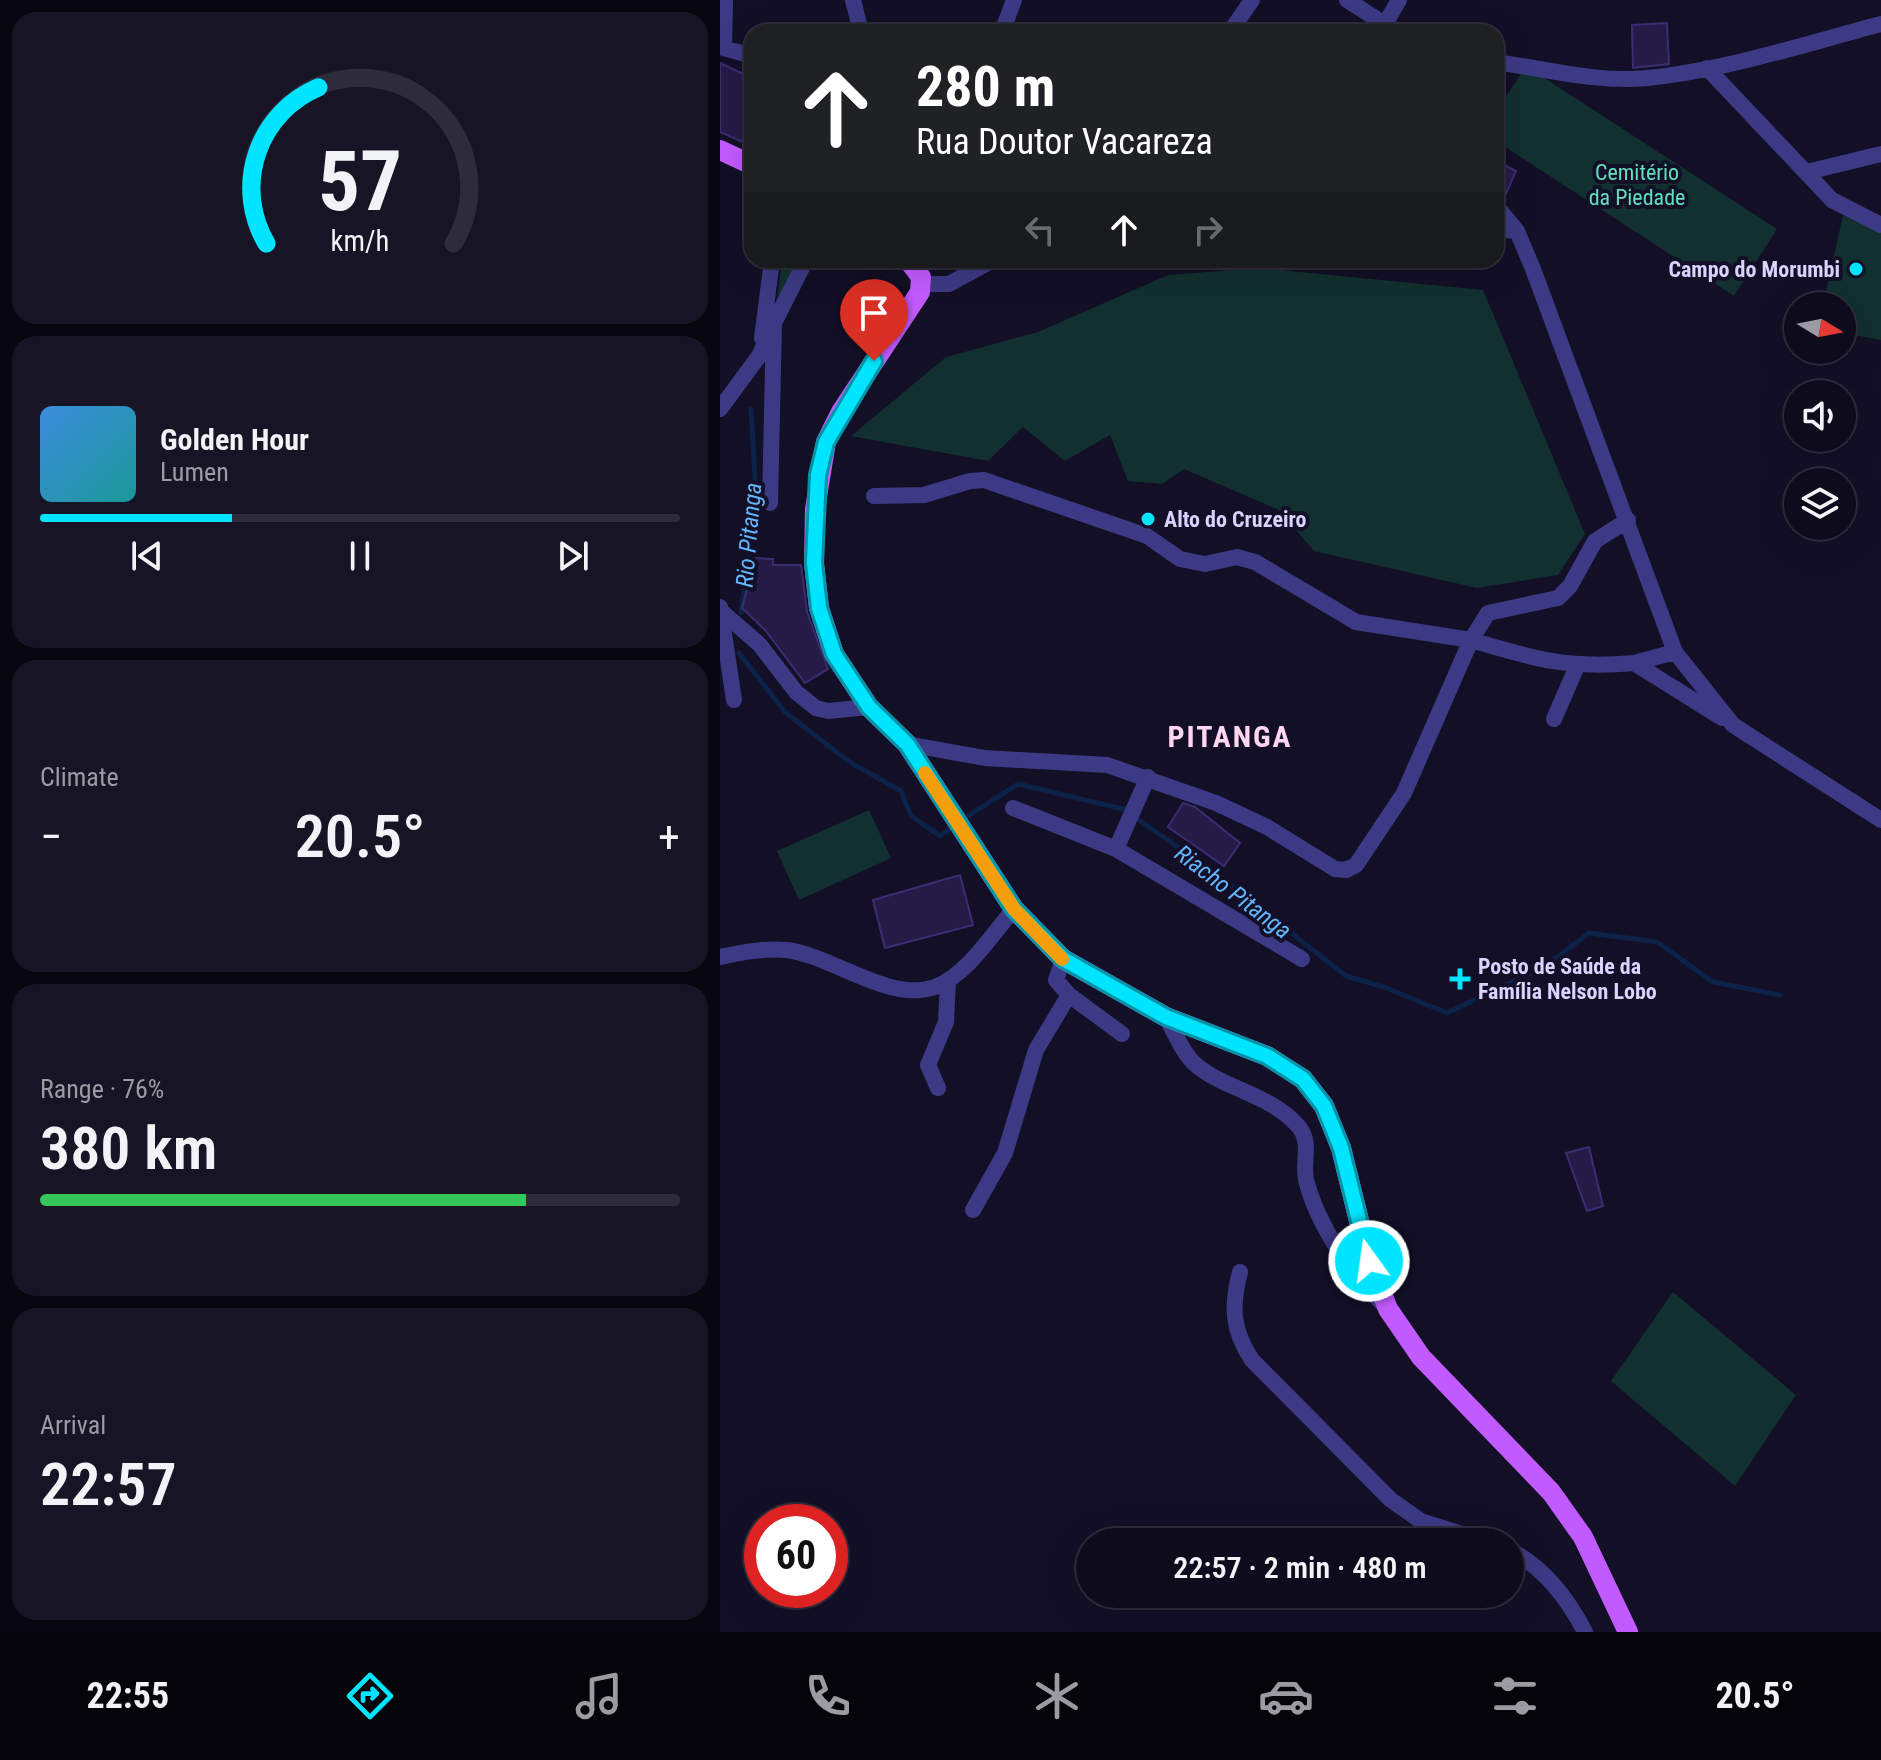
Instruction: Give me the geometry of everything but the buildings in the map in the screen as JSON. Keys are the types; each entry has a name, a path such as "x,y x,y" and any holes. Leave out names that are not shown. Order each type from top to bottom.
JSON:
{"main road":[{"path":"720,150 744,161"},
{"path":"915,268 921,284 920,292 841,412 826,442 818,475 814,563 819,608 834,654 869,707 907,744 932,787 1014,909 1063,959 1166,1017 1267,1056 1303,1079 1324,1106 1341,1148 1369,1261 1388,1309 1421,1357 1551,1492 1583,1537 1628,1632"}],"street":[{"path":"725,0 722,47 744,54"},
{"path":"853,0 859,24"},
{"path":"1005,24 1014,0"},
{"path":"1236,24 1252,0"},
{"path":"1347,0 1381,24"},
{"path":"1390,24 1399,0"},
{"path":"1504,63 1608,79 1648,78 1707,68 1881,24"},
{"path":"1707,68 1842,208 1881,225"},
{"path":"1807,172 1881,154"},
{"path":"1504,216 1517,231 1675,652 1733,725"},
{"path":"1504,230 1517,231"},
{"path":"759,356 771,268"},
{"path":"720,409 759,356 802,268"},
{"path":"921,284 949,284 978,268"},
{"path":"770,503 774,323"},
{"path":"874,496 924,495 970,481 984,480 1147,536 1180,559 1205,564 1237,557 1255,562 1356,622 1471,640 1545,661 1577,666 1634,663 1675,652"},
{"path":"907,744 985,758 1107,765 1216,803 1267,827 1335,869 1346,870 1356,865 1404,793 1471,640 1488,613 1558,598 1570,586 1595,541 1628,520"},
{"path":"720,609 760,645 796,692 816,708 828,711 869,707"},
{"path":"720,609 734,700"},
{"path":"1634,663 1881,820"},
{"path":"1554,719 1577,666"},
{"path":"1116,849 1148,777"},
{"path":"1013,808 1116,849 1302,959"},
{"path":"720,957 750,950 789,950 877,983 915,989 934,987 948,980 1014,909"},
{"path":"1063,959 1056,980 1069,995 1122,1034"},
{"path":"938,1088 928,1065 946,1022 948,980"},
{"path":"973,1210 1005,1153 1036,1050 1069,995"},
{"path":"1166,1017 1193,1063 1272,1105 1297,1125 1306,1148 1306,1179 1329,1233 1369,1291 1388,1309"},
{"path":"1240,1272 1234,1295 1234,1321 1240,1343 1252,1360 1391,1500 1421,1521 1443,1528"},
{"path":"1524,1557 1550,1580 1585,1632"}],"green space":[{"name":"Cemitério da Piedade","path":"1526,66 1777,229 1734,296 1504,146 1504,100"},
{"name":"Campo do Morumbi","path":"1843,215 1881,231 1881,340 1856,336 1856,292 1826,292"},
{"path":"781,268 797,268 774,323"},
{"path":"1260,268 1483,290 1585,534 1558,575 1477,588 1314,551 1279,510 1184,469 1162,484 1128,481 1110,435 1065,461 1023,427 988,461 851,436 946,357 1038,332 1168,275"},
{"path":"869,810 891,858 799,900 777,851"},
{"path":"1673,1292 1796,1395 1735,1486 1611,1381"}],"waterway":[{"name":"Rio Pitanga","path":"741,613 756,495 751,409"},
{"name":"Riacho Pitanga","path":"739,653 785,712 848,761 901,791 911,816 940,836 954,826"},
{"name":"Riacho Pitanga","path":"962,820 1018,784 1123,809 1214,872 1346,976 1384,987 1447,1013 1544,967 1589,933 1657,942 1713,982 1780,995"}],"slow traffic":[{"path":"925,773 1014,909 1062,959"}],"place":[{"name":"Campo do Morumbi","path":"1856,269"},
{"name":"Alto do Cruzeiro","path":"1148,519"},
{"name":"Posto de Saúde da Família Nelson Lobo","path":"1460,979"}],"district":[{"name":"PITANGA","path":"1230,737"}],"route":[{"path":"874,361 826,442 818,475 814,563 819,608 834,654 869,707 907,744 932,787 1014,909 1063,959 1101,984 1166,1017 1267,1056 1303,1079 1324,1106 1341,1148 1369,1261"}]}
